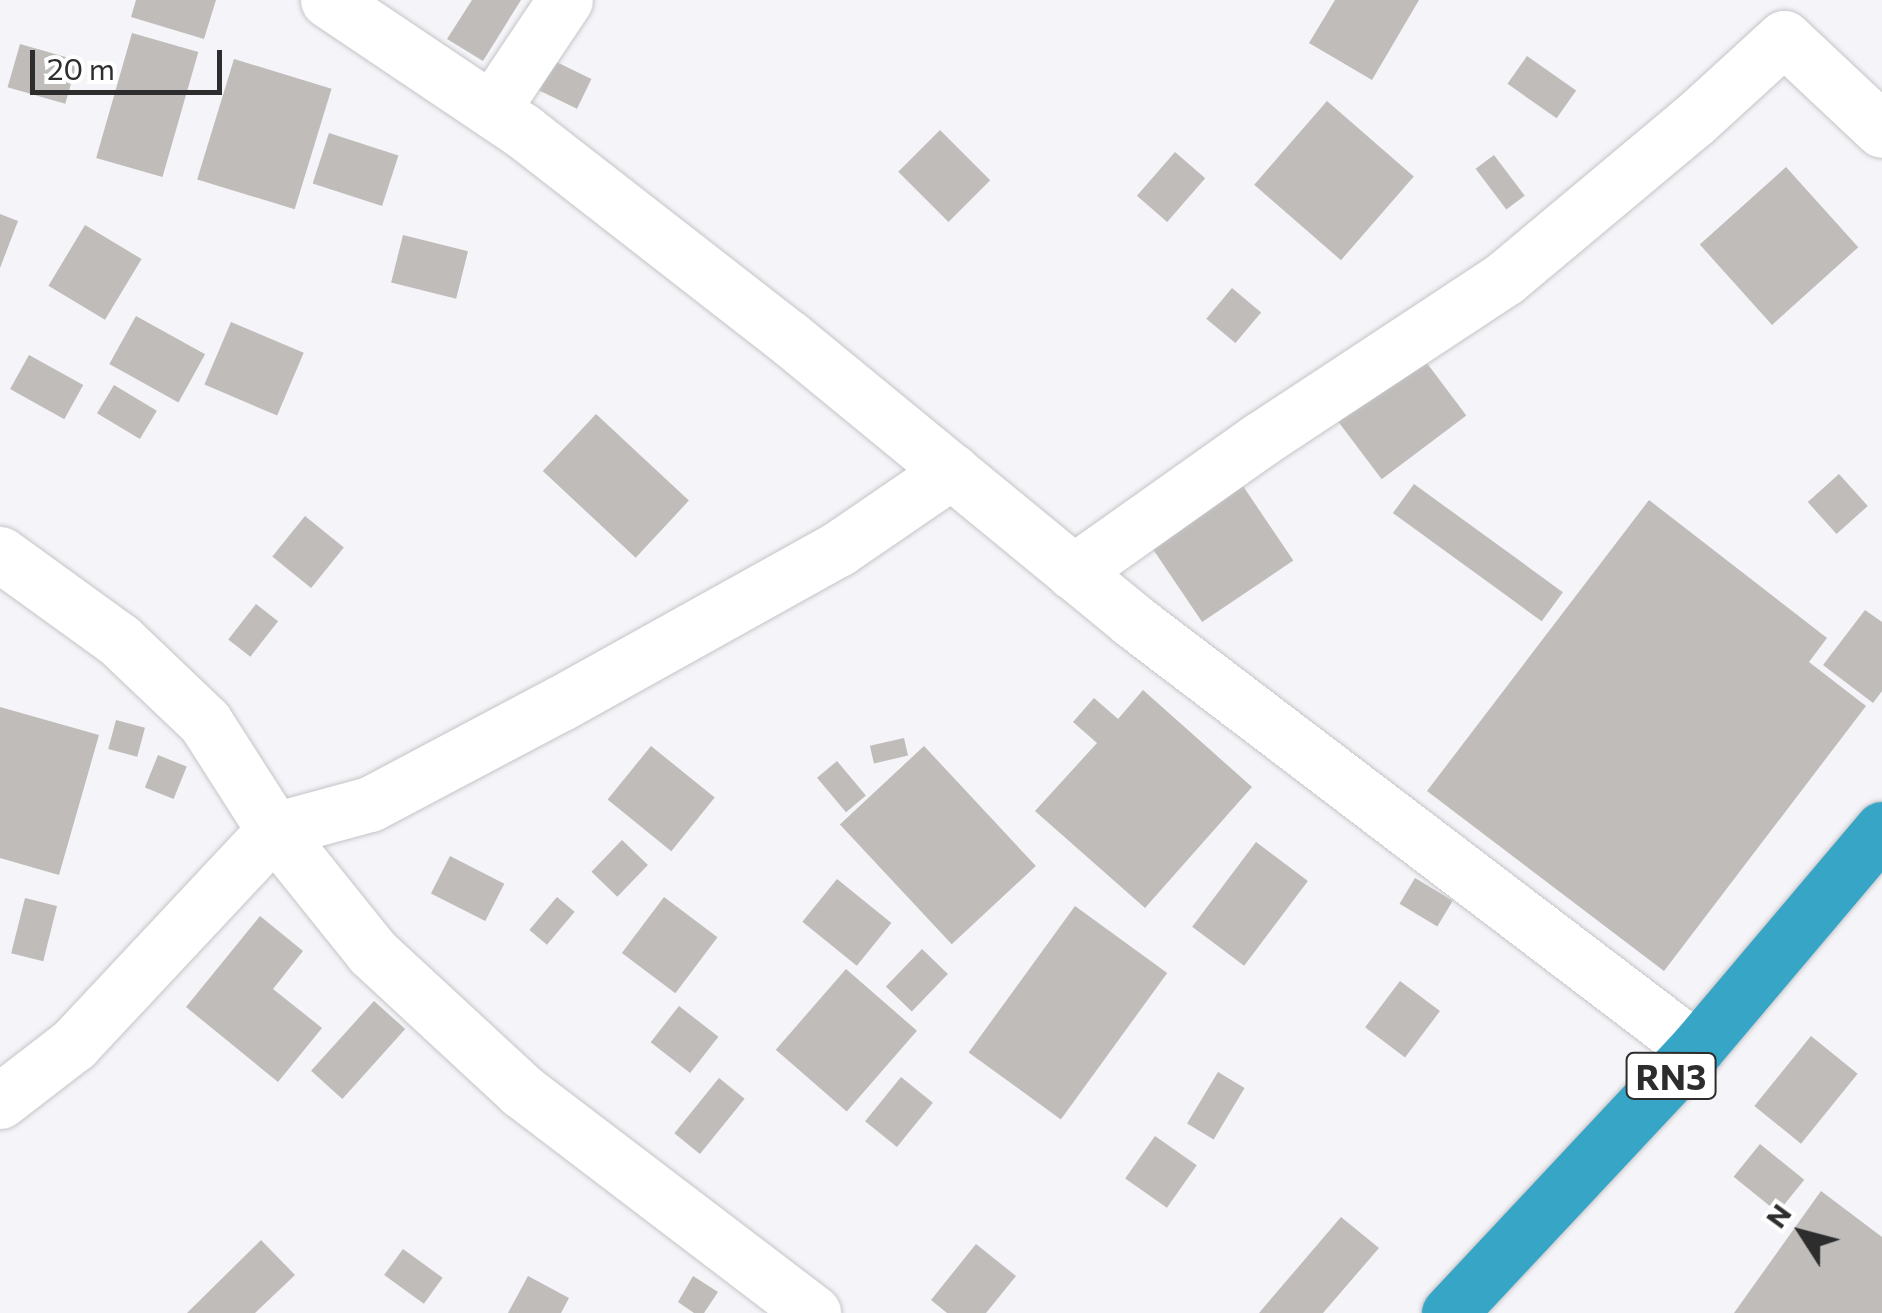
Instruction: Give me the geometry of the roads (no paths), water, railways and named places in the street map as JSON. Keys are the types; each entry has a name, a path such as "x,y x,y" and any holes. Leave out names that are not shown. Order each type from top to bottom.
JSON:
{"highway":[{"name":"RN3","path":"1449,1313 1696,1050 1882,831"}],"street":[{"path":"328,0 492,109 789,338 1073,572 1696,1050"},
{"path":"492,109 565,0"},
{"path":"1073,572 1261,440 1505,278 1693,122 1784,38 1882,130"},
{"path":"0,1101 74,1044 274,830 370,804 561,704 838,549 952,472"},
{"path":"0,554 119,640 205,722 274,830 372,952 522,1091 716,1235 813,1313"}]}
